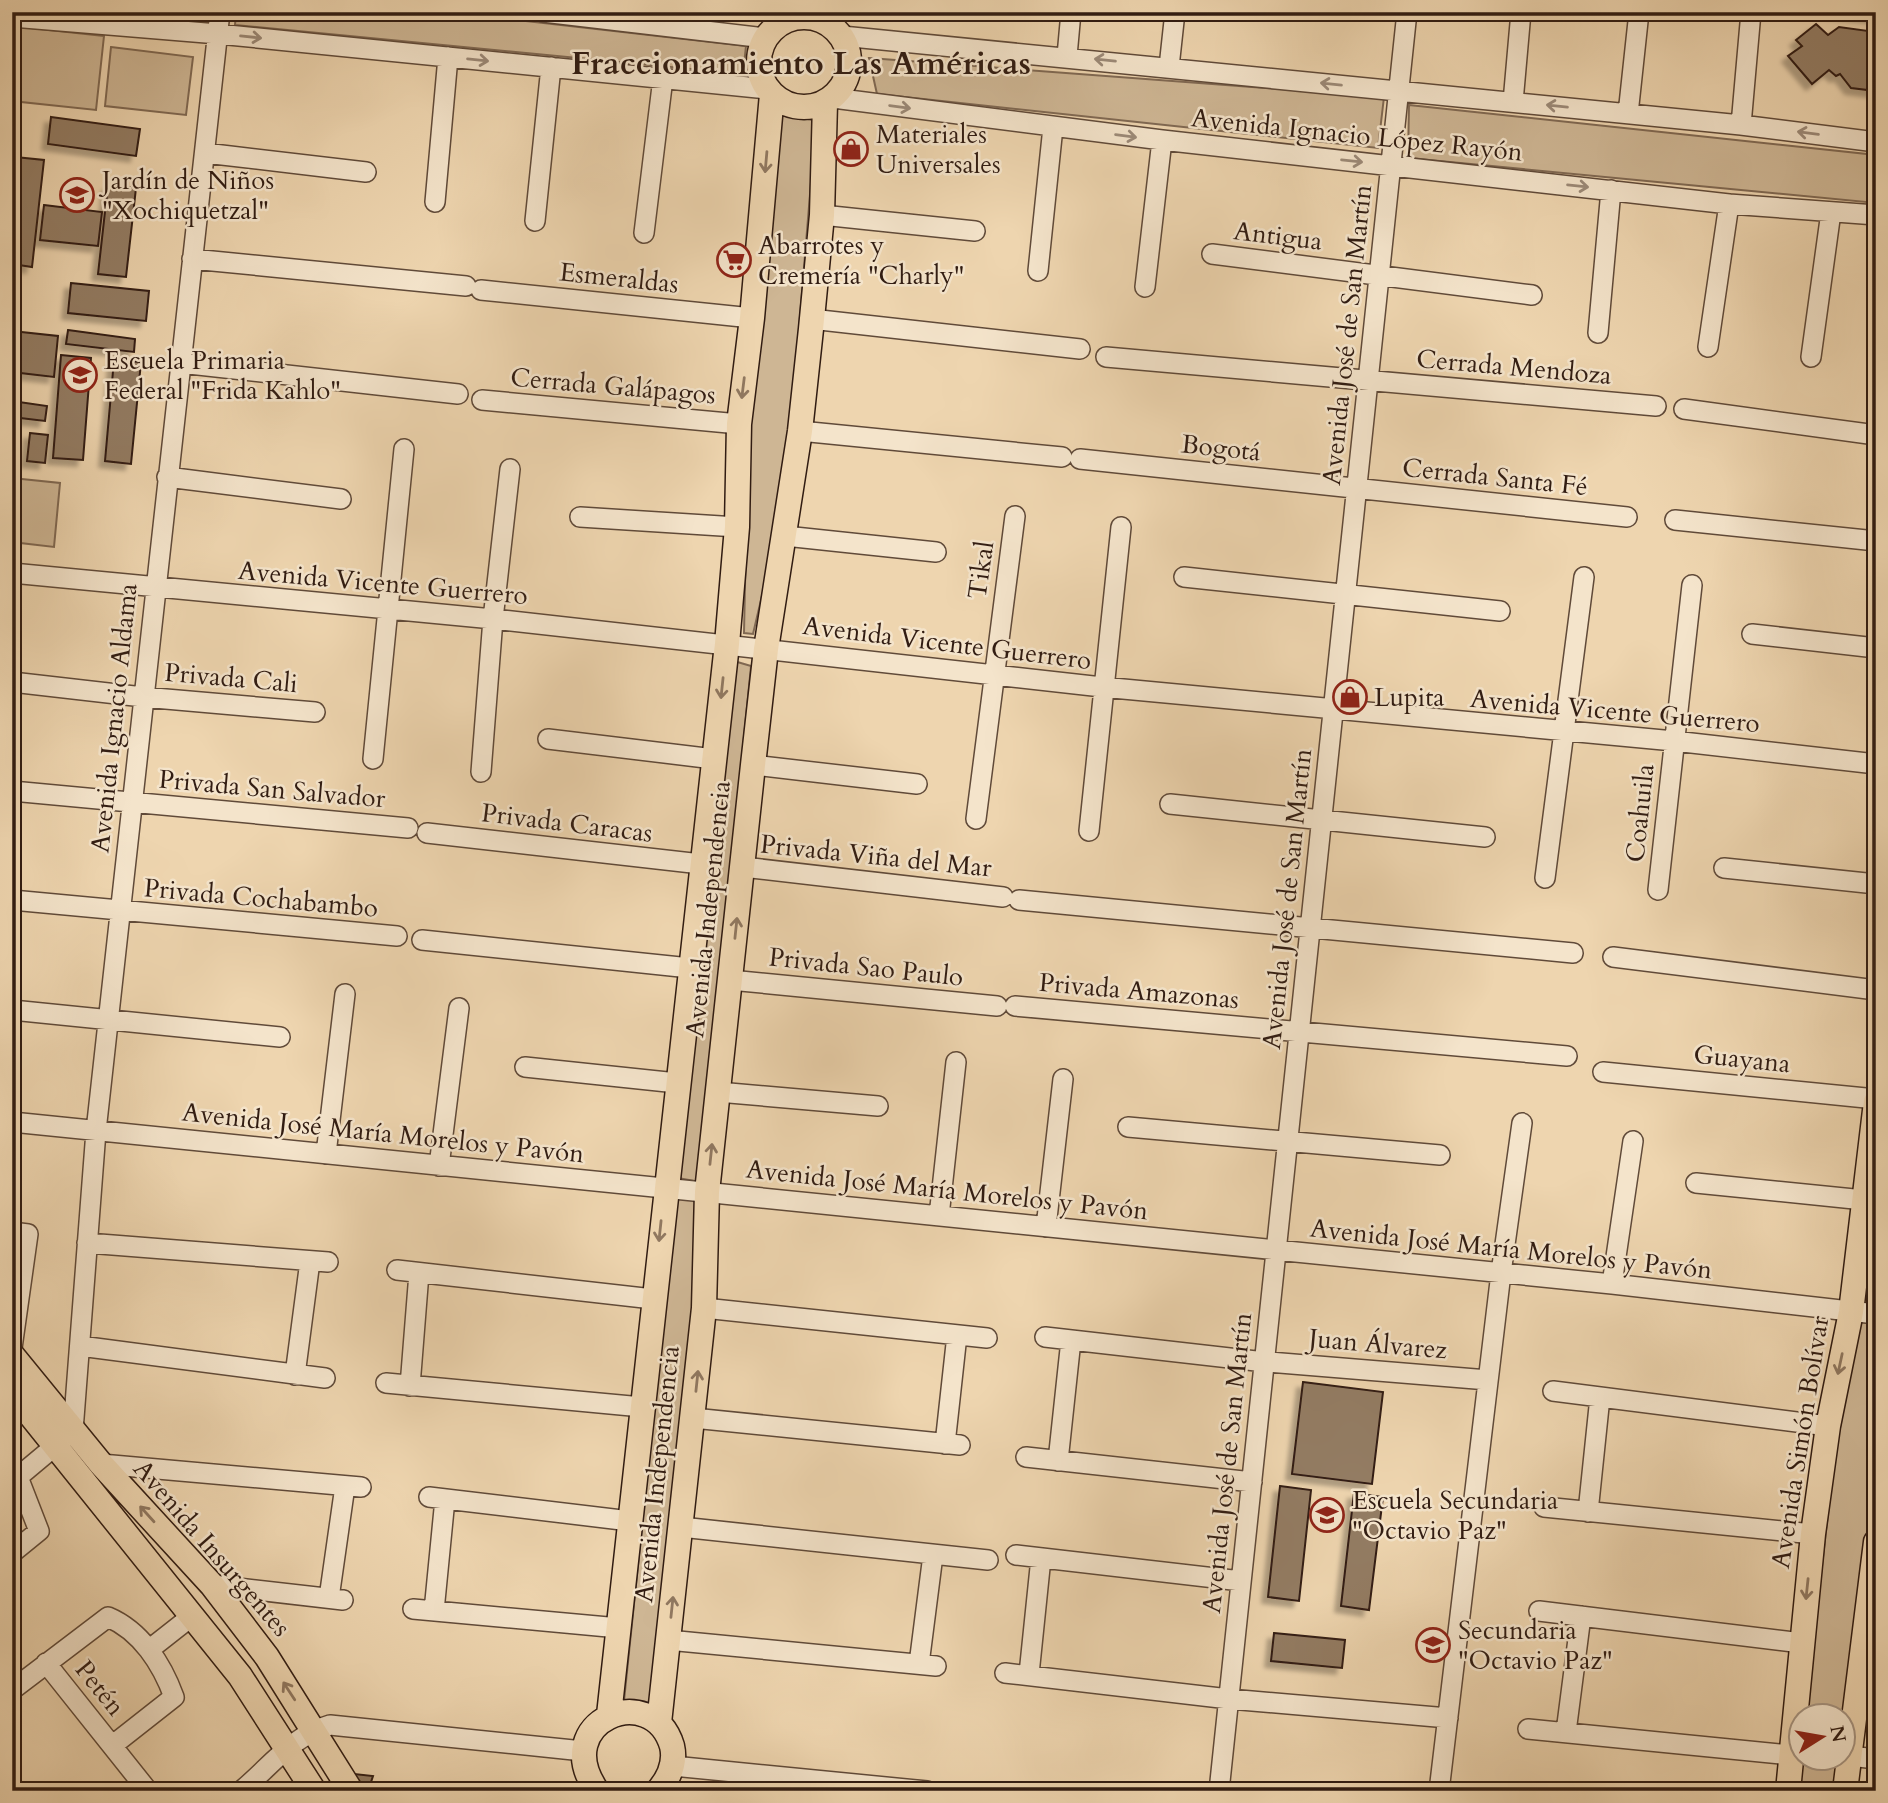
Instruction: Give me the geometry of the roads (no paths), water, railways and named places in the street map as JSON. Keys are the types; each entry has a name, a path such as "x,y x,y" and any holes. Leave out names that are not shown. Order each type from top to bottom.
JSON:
{"main road":[{"path":"810,16 840,26 848,48 848,75 829,100 797,107 770,92 760,73 760,55 776,24 794,17 810,16"},
{"name":"Avenida Independencia","path":"609,1715 727,644 737,527 738,424 752,318 770,92"},
{"name":"Avenida Independencia","path":"659,1723 704,1308 707,1192 766,649 800,431 822,215 829,100"},
{"name":"Avenida Simón Bolívar","path":"1796,1702 1813,1534 1828,1426 1851,1312 1876,1101"},
{"name":"Avenida Insurgentes","path":"12,1355 64,1439 192,1616 240,1676 287,1745 314,1791"},
{"name":"Avenida Insurgentes","path":"12,1392 64,1439 101,1465 212,1586 267,1657 351,1791"},
{"path":"1856,1723 1869,1653 1876,1543"},
{"path":"597,1791 585,1772 583,1751 592,1730 609,1715 626,1712 644,1714 659,1723 668,1736 673,1750 673,1766 667,1781 658,1791"},
{"name":"Avenida Simón Bolívar","path":"1788,1791 1789,1772"},
{"path":"1845,1791 1848,1772"}],"street":[{"name":"Avenida Ignacio Aldama","path":"64,1439 80,1346 96,1131 220,12"},
{"path":"1067,56 1071,12"},
{"path":"1169,67 1175,12"},
{"name":"Avenida José de San Martín","path":"1219,1791 1407,12"},
{"path":"1513,102 1521,12"},
{"path":"1628,114 1639,12"},
{"path":"1741,125 1751,12"},
{"path":"556,13 776,24"},
{"path":"12,17 218,34 663,78 770,92"},
{"name":"Avenida Ignacio López Rayón","path":"840,26 1067,56 1741,125 1876,142"},
{"path":"435,202 448,57"},
{"path":"535,221 551,67"},
{"path":"645,233 663,78"},
{"name":"Avenida Ignacio López Rayón","path":"829,100 1728,204 1876,215"},
{"path":"1038,271 1053,127"},
{"path":"1145,287 1162,140"},
{"path":"205,153 366,172"},
{"path":"1598,333 1611,190"},
{"path":"1708,347 1728,204"},
{"path":"1811,358 1831,212"},
{"path":"822,215 975,230"},
{"name":"Antigua","path":"1212,254 1532,295"},
{"name":"Esmeraldas","path":"192,258 752,318"},
{"path":"811,318 1080,349"},
{"name":"Cerrada Mendoza","path":"1106,357 1656,406"},
{"path":"180,363 458,394"},
{"name":"Cerrada Galápagos","path":"482,400 738,424"},
{"path":"1684,410 1876,435"},
{"name":"Bogotá","path":"800,431 1357,489"},
{"path":"373,759 404,449"},
{"path":"481,772 493,619 510,469"},
{"path":"167,477 341,499"},
{"name":"Cerrada Santa Fé","path":"1357,489 1627,517"},
{"name":"Tikal","path":"976,819 1015,516"},
{"path":"580,517 737,527"},
{"path":"1675,520 1876,541"},
{"path":"1088,831 1121,527"},
{"path":"785,536 936,552"},
{"name":"Avenida Vicente Guerrero","path":"12,573 155,589 493,619 1102,687 1674,741 1876,764"},
{"path":"1545,878 1584,577"},
{"path":"1184,578 1500,611"},
{"name":"Coahuila","path":"1658,890 1692,585"},
{"path":"1752,634 1876,648"},
{"name":"Privada Cali","path":"12,682 315,712"},
{"path":"548,738 714,759"},
{"path":"753,765 917,784"},
{"name":"Privada San Salvador","path":"12,791 408,828"},
{"path":"1170,804 1485,837"},
{"name":"Privada Caracas","path":"427,833 701,864"},
{"name":"Privada Viña del Mar","path":"743,867 1011,898 1573,953"},
{"path":"1724,868 1876,884"},
{"name":"Privada Cochabambo","path":"12,900 397,936"},
{"path":"422,940 690,968"},
{"path":"1612,957 1876,990"},
{"name":"Privada Sao Paulo","path":"730,980 1006,1006"},
{"path":"326,1154 345,994"},
{"name":"Privada Amazonas","path":"1006,1006 1567,1056"},
{"path":"439,1166 459,1008"},
{"path":"12,1010 280,1037"},
{"path":"939,1216 956,1062"},
{"path":"525,1067 677,1083"},
{"name":"Guayana","path":"1603,1072 1876,1101"},
{"path":"1046,1227 1063,1079"},
{"path":"718,1092 878,1106"},
{"name":"Avenida José María Morelos y Pavón","path":"12,1122 1612,1284 1876,1314"},
{"path":"1439,1791 1501,1273 1522,1123"},
{"path":"1128,1127 1440,1155"},
{"path":"1612,1284 1633,1141"},
{"path":"1696,1184 1864,1200"},
{"path":"12,1232 28,1234 12,1348"},
{"path":"87,1243 319,1261 295,1375"},
{"path":"397,1270 653,1299"},
{"path":"410,1386 419,1273"},
{"path":"704,1308 987,1338"},
{"path":"693,1418 953,1445 957,1335"},
{"name":"Juan Álvarez","path":"1045,1337 1265,1362 1488,1380"},
{"path":"1058,1461 1071,1340"},
{"path":"80,1346 325,1378"},
{"path":"386,1383 642,1406"},
{"path":"1553,1391 1828,1426"},
{"path":"1588,1512 1600,1397"},
{"path":"12,1553 39,1531 15,1475 64,1439"},
{"path":"1026,1457 1252,1482"},
{"path":"101,1465 353,1486 336,1599 212,1586"},
{"path":"434,1611 437,1498 630,1521"},
{"path":"1545,1507 1813,1534"},
{"path":"681,1527 988,1560"},
{"path":"668,1640 928,1665 933,1555"},
{"path":"1016,1555 1241,1581"},
{"path":"1030,1674 1041,1558"},
{"path":"412,1609 619,1628"},
{"path":"1539,1611 1802,1643"},
{"path":"150,1649 192,1616"},
{"path":"1566,1732 1581,1616"},
{"name":"Petén","path":"12,1690 108,1617 122,1623 150,1649 174,1697 113,1745"},
{"name":"Petén","path":"47,1663 148,1791"},
{"path":"1005,1673 1229,1699 1448,1718"},
{"path":"241,1791 270,1766 287,1745 314,1729 330,1725 583,1751"},
{"path":"1528,1729 1786,1755"},
{"path":"1856,1757 1876,1759"},
{"path":"673,1766 770,1783 928,1791"}],"place":[{"name":"Materiales Universales","path":"851,149"},
{"name":"Jardín de Niños \"Xochiquetzal\"","path":"77,195"},
{"name":"Abarrotes y Cremería \"Charly\"","path":"734,260"},
{"name":"Escuela Primaria Federal \"Frida Kahlo\"","path":"80,375"},
{"name":"Lupita","path":"1350,697"},
{"name":"Escuela Secundaria \"Octavio Paz\"","path":"1327,1515"},
{"name":"Secundaria \"Octavio Paz\"","path":"1433,1645"}],"district":[{"name":"Fraccionamiento Las Américas","path":"801,63"}]}
